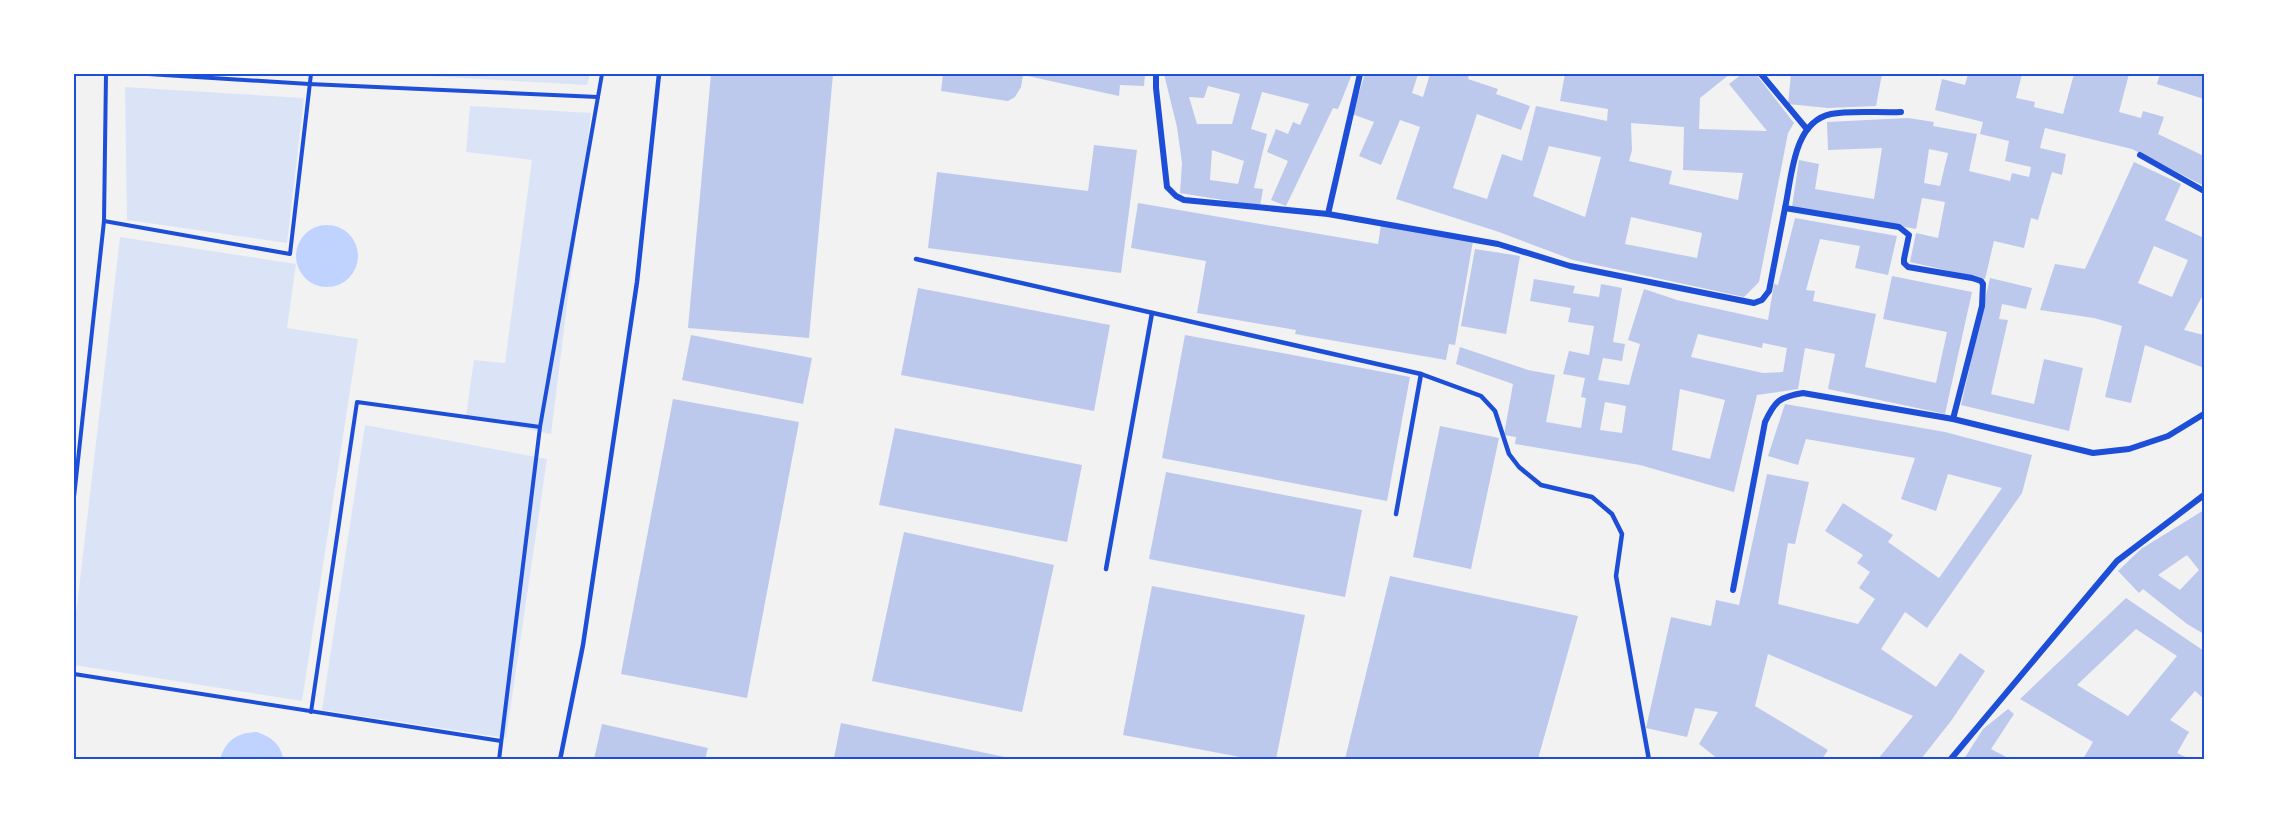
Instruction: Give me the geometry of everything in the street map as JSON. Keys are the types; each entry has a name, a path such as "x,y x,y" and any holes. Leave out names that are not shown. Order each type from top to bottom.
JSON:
{"street":[{"path":"1156,74 1167,187 1184,200 1328,214 1498,244 1570,266 1754,303 1762,300 1769,291 1800,139 1806,128 1815,120 1831,114 1901,112"},
{"path":"1328,214 1360,74"},
{"path":"1761,74 1806,128"},
{"path":"2140,155 2205,191"},
{"path":"1785,208 1899,227 1909,235 1904,259 1908,267 1981,281 1984,290 1982,306 1953,419"},
{"path":"1733,590 1765,422 1774,404 1785,396 1803,393 1953,419 2093,453 2129,449 2169,436 2205,414"},
{"path":"1953,759 2117,561 2205,495"}],"lane":[{"path":"561,759 583,645 636,294 659,74"},
{"path":"916,259 1421,374 1481,396 1495,411 1509,454 1519,467 1541,485 1592,497 1612,514 1622,534 1616,576 1649,759"},
{"path":"1106,569 1152,313"},
{"path":"1396,514 1421,374"}],"path":[{"path":"74,497 105,221 106,74"},
{"path":"148,74 598,97"},
{"path":"105,221 290,254 310,74"},
{"path":"499,759 540,427 602,74"},
{"path":"311,712 357,402 540,427"},
{"path":"74,674 501,741"}],"shaded area":[{"path":"393,74 590,74 587,85"},
{"path":"125,87 304,98 287,243 127,220"},
{"path":"470,106 591,113 551,434 466,416 474,360 505,363 532,160 466,152"},
{"path":"120,237 296,264 287,328 358,339 302,701 74,665 74,631"},
{"path":"365,425 547,459 506,738 322,710"}],"water":[{"path":"327,225 339,227 349,234 356,244 358,256 356,268 349,278 339,285 327,287 315,285 305,278 298,268 296,256 298,244 305,234 315,227"},
{"path":"257,732 275,742 283,759 220,759 222,752 233,739"}],"building":[{"path":"711,74 833,74 809,338 688,328"},
{"path":"943,74 1145,74 1144,86 1120,85 1119,96 1023,75 1021,87 1015,97 1008,101 941,91"},
{"path":"1164,74 1352,74 1338,109 1333,108 1286,206 1271,200 1288,161 1267,152 1276,129 1288,134 1293,122 1300,125 1309,104 1262,92 1251,129 1267,134 1254,188 1263,189 1260,206 1180,193 1182,163 1177,127","holes":["1208,86 1240,94 1232,124 1197,124 1189,97 1204,98","1212,150 1244,161 1238,184 1210,180"]},
{"path":"1365,74 1418,74 1412,93 1423,97 1430,74 1469,74 1468,79 1498,89 1496,94 1530,106 1521,130 1477,114 1453,188 1487,199 1502,154 1522,161 1536,106 1607,121 1608,109 1560,101 1565,74 1730,74 1700,98 1699,129 1767,131 1729,84 1742,74 1756,74 1794,123 1788,133 1759,282 1744,297 1573,260 1499,232 1396,199 1420,127 1400,120 1381,165 1359,156 1374,122 1352,114","holes":["1631,123 1684,127 1683,170 1743,173 1738,200 1669,184 1672,171 1629,161 1632,150","1549,146 1601,157 1585,217 1533,196","1631,217 1702,233 1697,258 1625,244"]},
{"path":"1791,74 1882,74 1876,106 1828,108 1788,104"},
{"path":"1968,74 2022,74 2016,98 2035,102 2034,107 2063,114 2074,74 2129,74 2119,112 2141,118 2143,111 2164,117 2158,134 2204,156 2204,186 2132,149 2045,128 2040,148 2066,154 2062,175 2052,172 2038,220 2031,218 2024,248 1994,241 1985,279 1910,262 1916,233 1938,238 1945,202 1922,198 1916,229 1792,207 1799,160 1819,164 1815,189 1874,199 1882,148 1828,150 1827,122 1908,118 1934,122 1933,126 1977,134 1969,171 2010,181 2012,173 2029,177 2031,167 2005,161 2009,141 1980,134 1983,122 1935,110 1942,79 1965,85","holes":["1929,149 1948,153 1940,186 1924,183"]},
{"path":"2160,74 2204,74 2204,99 2157,84"},
{"path":"1094,145 1137,150 1121,273 928,248 937,172 1088,191"},
{"path":"2134,162 2181,184 2165,220 2204,238 2204,293 2184,330 2204,335 2204,368 2145,345 2131,403 2105,397 2122,326 2094,318 2040,310 2055,264 2085,269","holes":["2154,246 2188,260 2172,297 2138,283"]},
{"path":"1138,203 1378,244 1381,225 1473,241 1455,345 1449,344 1446,360 1295,334 1296,330 1197,313 1206,261 1131,248"},
{"path":"1795,218 1897,236 1888,275 1855,268 1860,246 1820,239 1806,290 1815,291 1813,301 1876,314 1865,367 1936,383 1947,332 1883,319 1892,276 1972,292 1945,414 1828,389 1835,354 1805,348 1798,389 1757,395 1734,492 1640,465 1515,444 1516,437 1504,435 1513,384 1456,364 1460,347 1528,370 1555,375 1546,422 1581,428 1586,398 1581,397 1585,378 1563,374 1569,351 1589,355 1594,326 1568,322 1571,308 1530,301 1534,279 1575,286 1573,293 1599,297 1601,284 1622,288 1613,342 1625,344 1622,361 1603,358 1598,380 1629,385 1640,344 1628,340 1644,289 1677,300 1768,320 1774,284 1778,285","holes":["1698,334 1762,348 1763,343 1787,348 1783,372 1763,373 1691,357","1680,389 1725,400 1710,459 1672,450","1605,402 1626,406 1622,433 1600,430"]},
{"path":"1475,249 1520,256 1506,334 1461,326"},
{"path":"1990,278 2032,288 2026,309 2002,304 1999,319 2008,320 1991,394 2034,404 2044,359 2083,368 2069,431 1961,405"},
{"path":"918,288 1110,325 1094,411 901,375"},
{"path":"691,335 812,358 803,404 682,380"},
{"path":"1185,335 1410,377 1387,501 1162,458"},
{"path":"673,399 799,422 747,698 621,674"},
{"path":"1785,404 1945,432 2032,455 2022,493 1927,628 1905,612 1881,649 1936,687 1960,653 1985,671 1951,721 1921,759 1878,759 1913,716 1768,654 1755,706 1828,750 1822,759 1718,759 1699,744 1718,712 1695,708 1687,737 1646,728 1671,617 1711,626 1716,600 1739,605 1767,474 1809,482 1795,544 1788,543 1778,604 1858,624 1875,599 1859,588 1870,572 1857,563 1863,555 1825,531 1843,503 1893,535 1888,542 1939,578 2002,488 1948,474 1936,511 1901,499 1915,458 1806,439 1798,465 1768,456"},
{"path":"1440,426 1499,438 1471,569 1413,557"},
{"path":"895,428 1082,465 1067,542 879,505"},
{"path":"1166,472 1362,510 1345,597 1149,559"},
{"path":"2204,510 2204,634 2187,624 2143,589 2139,593 2118,571 2141,549","holes":["2187,555 2199,570 2180,590 2158,575"]},
{"path":"904,532 1054,565 1022,712 872,681"},
{"path":"1390,576 1578,616 1538,759 1345,759"},
{"path":"1152,586 1305,615 1276,759 1251,759 1123,735"},
{"path":"2126,598 2204,651 2204,699 2195,691 2170,720 2189,732 2177,753 2190,759 2083,759 2093,742 2020,699","holes":["2136,629 2177,656 2128,716 2077,685"]},
{"path":"2008,709 2014,714 1991,749 2010,759 1964,759 1983,729"},
{"path":"841,723 1005,757 1005,759 834,758"},
{"path":"602,724 708,748 705,759 594,759"}]}
